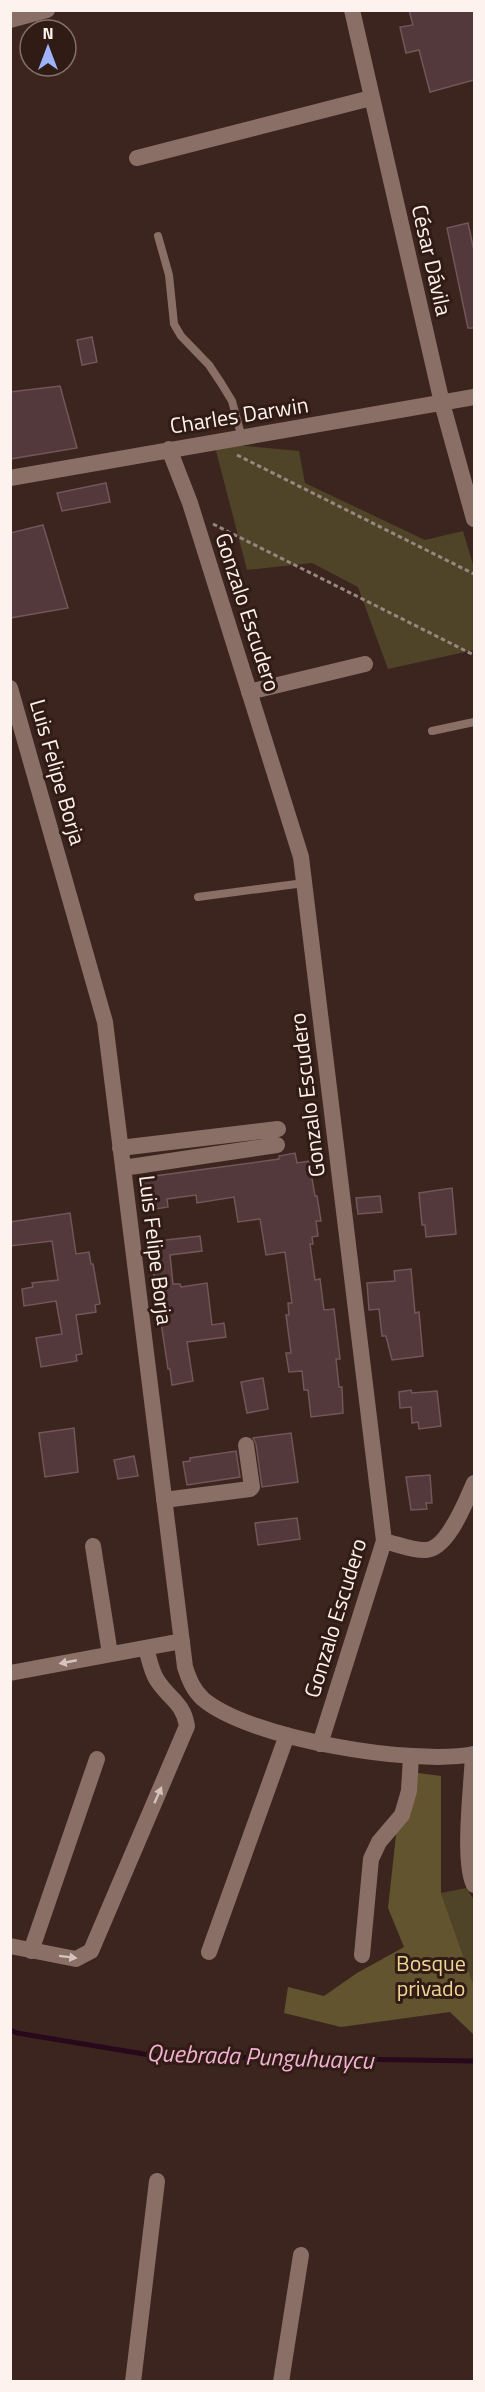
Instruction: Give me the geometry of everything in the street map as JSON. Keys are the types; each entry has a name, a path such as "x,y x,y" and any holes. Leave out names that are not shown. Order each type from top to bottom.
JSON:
{"street":[{"path":"10,20 47,10"},
{"name":"César Dávila","path":"352,10 442,403 474,519"},
{"path":"137,158 371,98"},
{"name":"Charles Darwin","path":"10,478 474,397"},
{"name":"Gonzalo Escudero","path":"169,449 193,514 301,857 384,1541 320,1744"},
{"path":"249,692 365,664"},
{"name":"Luis Felipe Borja","path":"10,688 105,1022 185,1668 192,1687 202,1698 220,1711 246,1723 320,1744 411,1756 456,1757 474,1754"},
{"path":"120,1148 278,1137 123,1168"},
{"path":"164,1500 250,1489 252,1487 246,1445"},
{"path":"384,1541 426,1550 436,1547 450,1532 474,1483"},
{"path":"93,1545 110,1654"},
{"path":"10,1673 182,1641"},
{"path":"10,1946 76,1959 91,1951 188,1726 185,1713 165,1692 155,1677 146,1648"},
{"path":"209,1952 287,1735"},
{"path":"474,1754 468,1859 470,1877 474,1885"},
{"path":"362,1955 371,1859 379,1842 402,1815 409,1791 411,1756"},
{"path":"31,1951 97,1759"},
{"path":"132,2382 157,2181"},
{"path":"281,2382 301,2255"}],"lane":[{"path":"158,236 169,274 174,324 181,336 209,365 232,401 242,438"},
{"path":"432,731 474,722"},
{"path":"198,897 304,883"}],"path":[{"path":"214,443 474,574"},
{"path":"193,514 474,655"}],"shaded area":[{"path":"214,443 299,451 305,483 425,540 463,531 474,568 474,650 388,669 358,587 312,563 247,570"},
{"path":"466,1888 474,1900 474,1986 441,1893"}],"green space":[{"name":"Bosque privado","path":"403,1771 441,1776 441,1893 474,1986 474,2035 450,2012 341,2027 284,2013 288,1987 324,1996 357,1973 404,1947 388,1908"}],"building":[{"path":"409,10 474,10 474,80 430,92 419,50 406,53 400,27 413,25"},
{"path":"468,223 474,251 474,328 468,328 447,228"},
{"path":"92,337 97,362 82,365 77,340"},
{"path":"60,386 77,448 10,459 10,392"},
{"path":"106,483 110,502 62,511 57,493"},
{"path":"43,525 68,608 10,618 10,533"},
{"path":"295,1153 297,1163 309,1161 315,1196 317,1196 321,1221 316,1221 318,1236 312,1237 313,1244 310,1244 315,1280 320,1279 324,1310 334,1309 340,1359 336,1359 339,1387 342,1387 343,1413 311,1417 308,1390 304,1390 302,1371 289,1372 286,1353 291,1353 286,1315 289,1315 288,1303 292,1303 285,1252 266,1255 260,1219 238,1222 234,1197 197,1203 196,1195 167,1199 168,1207 150,1210 149,1202 143,1202 140,1178 279,1159 279,1156"},
{"path":"452,1188 456,1234 426,1237 425,1225 422,1225 419,1193"},
{"path":"380,1196 382,1212 358,1214 356,1198"},
{"path":"70,1213 76,1254 89,1252 100,1304 95,1305 96,1312 76,1315 82,1354 76,1355 77,1361 41,1367 36,1338 62,1334 56,1301 24,1306 22,1289 33,1287 32,1283 58,1280 52,1241 10,1246 10,1222"},
{"path":"200,1236 202,1251 170,1255 173,1284 180,1284 181,1287 207,1283 212,1325 224,1323 226,1337 187,1342 193,1381 172,1385 149,1242"},
{"path":"411,1269 415,1313 419,1312 423,1356 392,1360 386,1336 382,1336 379,1309 369,1310 367,1283 395,1281 394,1271"},
{"path":"263,1378 268,1409 247,1413 241,1382"},
{"path":"411,1390 412,1393 437,1391 441,1426 419,1429 418,1422 412,1423 411,1407 400,1408 399,1392"},
{"path":"74,1428 78,1472 45,1477 39,1433"},
{"path":"291,1433 298,1482 262,1487 256,1444 253,1438"},
{"path":"236,1451 240,1477 187,1485 183,1462 190,1461 190,1458"},
{"path":"134,1456 138,1476 118,1479 114,1460"},
{"path":"430,1475 432,1503 426,1503 427,1509 411,1510 406,1477"},
{"path":"297,1518 300,1539 258,1545 255,1523"}],"waterway":[{"name":"Quebrada Punguhuaycu","path":"10,2030 156,2056 474,2061"}]}
